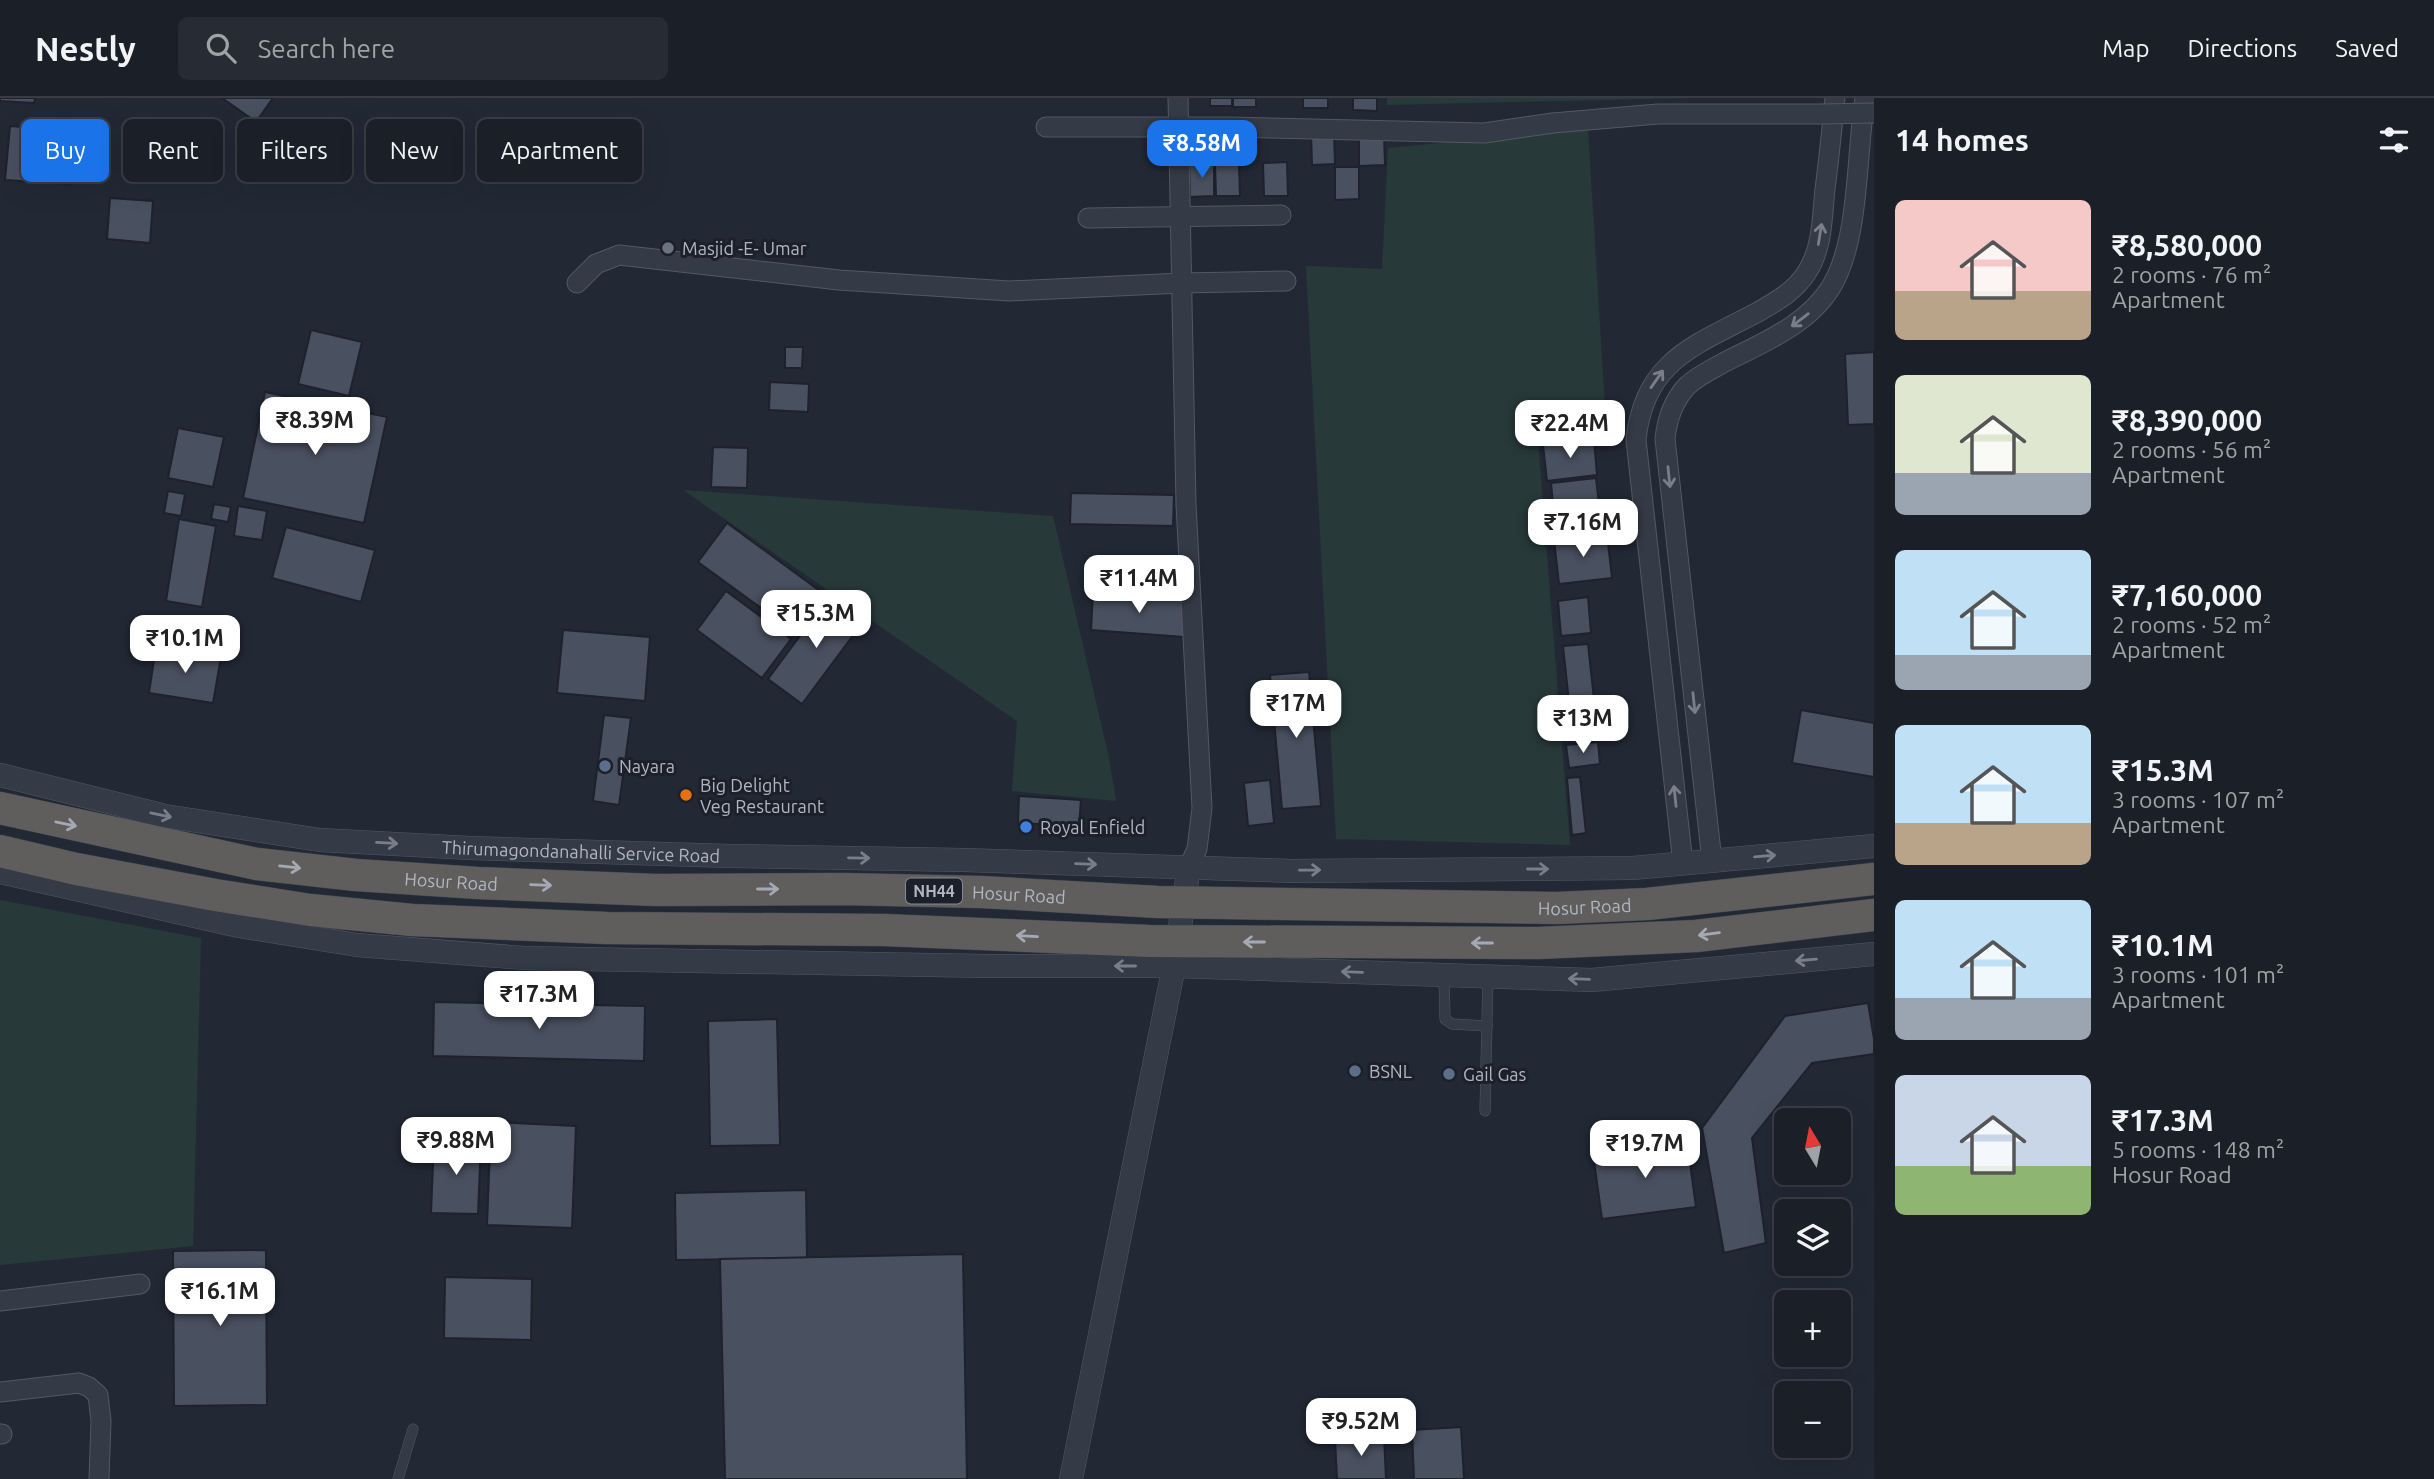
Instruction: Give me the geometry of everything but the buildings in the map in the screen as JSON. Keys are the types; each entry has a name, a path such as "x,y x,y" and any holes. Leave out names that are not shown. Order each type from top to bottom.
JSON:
{"highway":[{"name":"Hosur Road","path":"0,808 257,864 356,875 478,883 656,890 842,889 981,892 1183,903 1557,908 1647,904 1874,879"},
{"name":"Hosur Road","path":"0,851 76,869 215,895 310,910 412,920 607,928 884,930 1176,954 1696,936 1874,915"}],"street":[{"path":"1071,1479 1176,954 1183,903 1179,867 1197,849 1202,808 1186,504 1178,98"},
{"path":"1683,864 1636,440 1638,423 1648,391 1662,371 1679,355 1776,302 1806,274 1820,238 1835,98"},
{"path":"1712,861 1665,439 1666,428 1674,404 1696,378 1791,327 1819,304 1830,290 1842,267 1849,243 1865,98"},
{"path":"1046,127 1484,133 1553,123 1658,114 1874,113"},
{"path":"1088,218 1281,215"},
{"path":"577,284 596,264 619,255 839,280 1009,291 1286,281"},
{"name":"Thirumagondanahalli Service Road","path":"0,775 165,816 320,840 470,848 978,860 1293,871 1633,868 1874,846"},
{"path":"0,872 239,926 357,945 524,958 987,966 1176,954 1444,975 1592,980 1874,954"},
{"path":"0,1301 140,1284"},
{"path":"0,1392 79,1383 89,1387 98,1395 101,1421 99,1479"}],"lane":[{"path":"1444,975 1445,1019 1452,1024 1487,1026"},
{"path":"1485,1111 1488,977"},
{"path":"398,1479 412,1429"}],"shaded area":[{"path":"1387,98 1691,98 1387,105"},
{"path":"1588,129 1606,425 1537,428 1570,845 1336,839 1306,266 1382,269 1388,148"},
{"path":"683,490 1053,516 1109,758 1116,801 1012,791 1017,721"},
{"path":"0,900 201,938 193,1246 0,1265"}],"place":[{"name":"Masjid -E- Umar","path":"668,248"},
{"name":"Nayara","path":"605,766"},
{"name":"Big Delight Veg Restaurant","path":"686,795"},
{"name":"Royal Enfield","path":"1026,827"},
{"name":"BSNL","path":"1355,1071"},
{"name":"Gail Gas","path":"1449,1074"}]}
